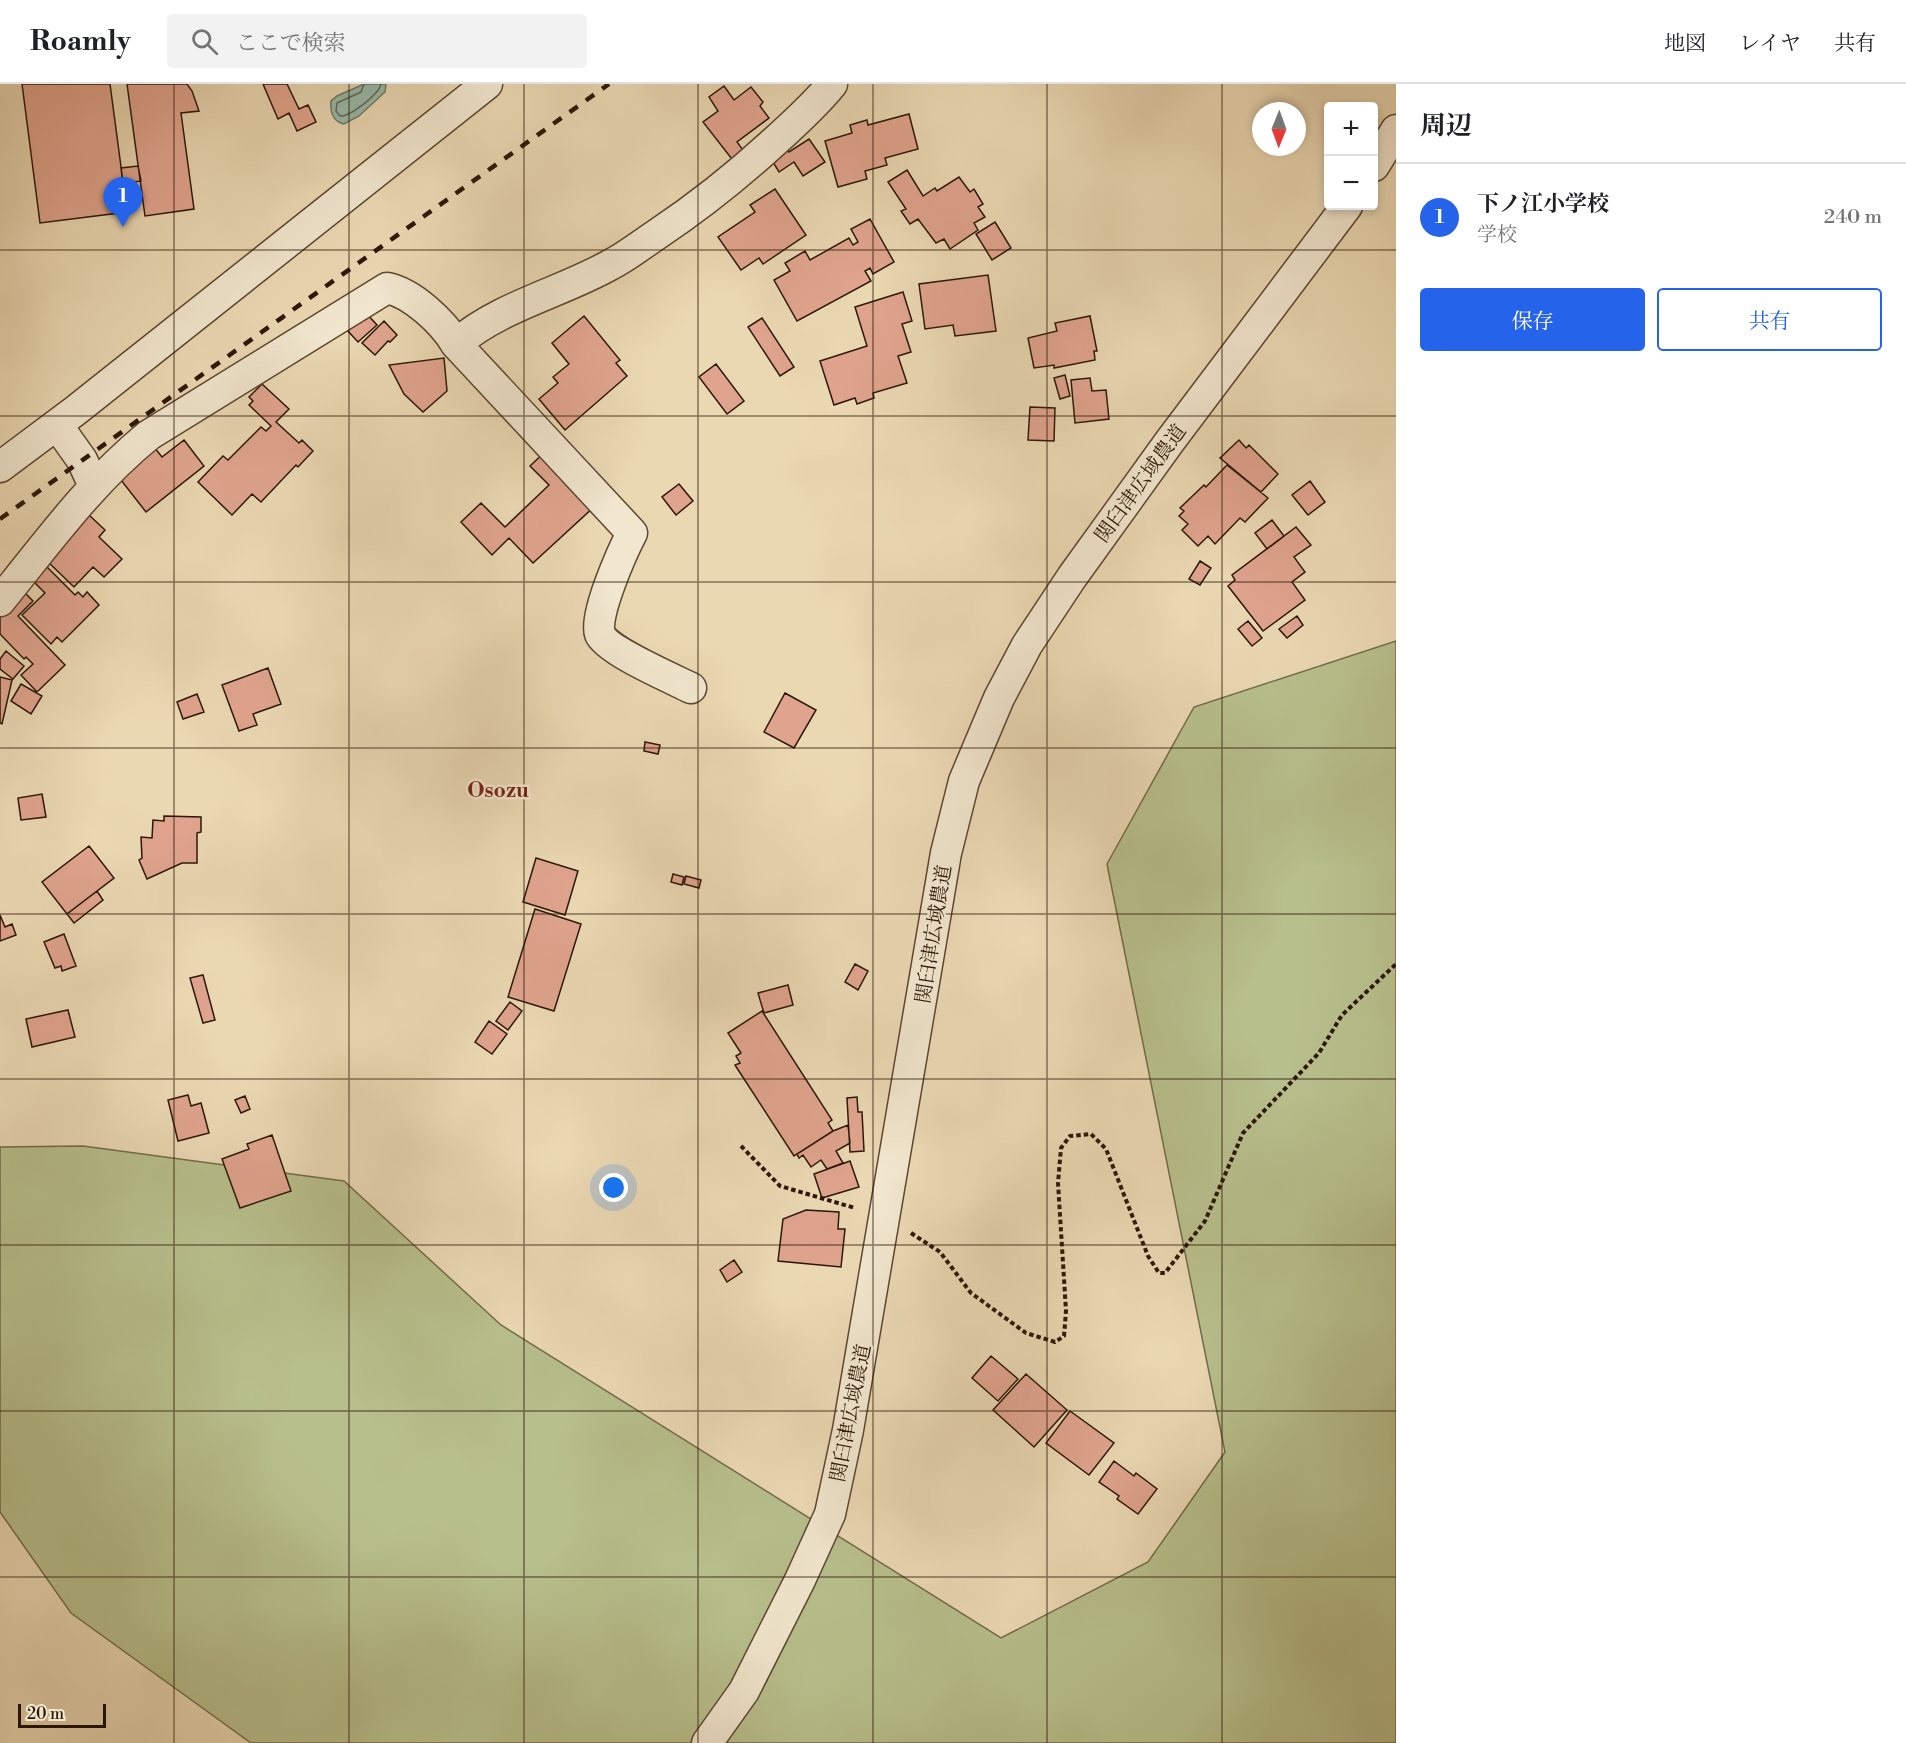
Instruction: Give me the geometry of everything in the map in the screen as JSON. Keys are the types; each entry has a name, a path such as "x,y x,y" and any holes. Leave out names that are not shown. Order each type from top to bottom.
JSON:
{"street":[{"path":"0,467 57,425 488,84"},
{"path":"456,344 471,330 538,296 581,280 612,264 688,214 756,159 832,84"},
{"path":"1378,159 1396,130"},
{"name":"関臼津広域農道","path":"707,1743 744,1691 800,1580 830,1514 848,1430 886,1217 946,853 964,781 999,698 1027,645 1072,577 1170,441 1344,210"},
{"path":"0,601 94,486 123,456 149,435 387,288 404,294 447,328 456,344 632,533 623,551 599,618 600,634 609,646 691,688"},
{"path":"57,425 82,460 94,486"}],"path":[{"path":"741,1146 780,1186 886,1217 940,1252 971,1293 1026,1333 1055,1342 1064,1336 1066,1311 1058,1183 1061,1148 1070,1136 1091,1134 1106,1149 1148,1256 1159,1273 1165,1273 1205,1221 1243,1133 1319,1053 1342,1015 1396,964"}],"green space":[{"path":"1396,641 1396,1743 251,1743 71,1613 0,1512 0,1147 83,1146 344,1181 501,1325 1001,1638 1148,1562 1225,1452 1107,864 1194,707"}],"water":[{"path":"364,84 386,84 385,92 359,116 344,124 337,121 332,112 331,101"}],"building":[{"path":"22,84 110,84 127,212 40,223"},
{"path":"127,84 187,84 192,91 199,111 181,113 194,209 145,216"},
{"path":"263,84 287,84 299,109 308,105 316,122 297,131 289,113 278,119"},
{"path":"724,86 734,100 751,87 763,102 760,106 769,118 737,142 746,154 735,163 703,122 718,111 709,97"},
{"path":"909,114 918,149 885,158 887,165 865,171 867,179 838,187 825,141 852,133 850,125 867,120 868,125"},
{"path":"809,139 825,162 803,176 794,162 779,172 770,157 785,147 789,152"},
{"path":"138,166 141,181 123,184 121,168"},
{"path":"907,170 923,196 935,188 937,191 959,177 970,192 974,189 983,204 978,207 985,217 974,223 978,230 950,249 944,239 936,243 918,219 910,224 901,211 906,209 888,182"},
{"path":"775,189 806,235 763,264 759,258 741,270 718,237 755,212 750,205"},
{"path":"870,219 894,262 873,274 870,268 865,271 871,281 797,321 774,280 790,271 785,263 805,251 810,260 849,238 853,245 858,242 851,229"},
{"path":"995,222 1011,248 992,260 976,234"},
{"path":"988,275 996,331 955,336 953,325 925,329 919,284"},
{"path":"903,292 912,321 902,324 911,352 898,356 907,383 873,393 874,398 857,404 855,398 834,405 820,361 867,346 855,307"},
{"path":"366,313 377,325 358,342 347,330"},
{"path":"584,316 620,360 616,363 627,376 565,430 539,399 558,383 553,377 569,364 552,343"},
{"path":"1090,316 1097,351 1094,351 1095,360 1054,368 1054,365 1034,368 1028,338 1057,331 1055,323"},
{"path":"762,318 794,367 780,376 748,327"},
{"path":"384,321 397,335 375,355 362,343"},
{"path":"444,358 447,391 423,412 404,394 389,365"},
{"path":"716,364 744,401 727,414 699,377"},
{"path":"1065,375 1070,396 1060,399 1054,378"},
{"path":"1090,378 1092,391 1106,390 1109,419 1075,423 1071,380"},
{"path":"262,384 289,409 276,422 299,443 302,440 313,451 298,467 296,465 261,502 252,494 232,515 198,482 223,456 228,460 261,427 266,431 271,426 249,405 253,401 249,397"},
{"path":"1030,407 1055,408 1054,441 1028,440"},
{"path":"184,440 204,466 146,512 117,475 154,447 162,457"},
{"path":"1239,440 1246,448 1249,445 1278,474 1261,492 1220,458"},
{"path":"549,448 595,506 533,563 509,538 492,555 461,522 481,503 505,527 549,485 530,466"},
{"path":"1227,465 1268,498 1245,522 1240,518 1215,544 1208,536 1198,546 1182,530 1188,524 1179,516 1184,511 1180,508 1204,485 1206,487"},
{"path":"1310,481 1325,502 1308,515 1292,495"},
{"path":"679,484 693,501 676,515 662,497"},
{"path":"89,515 105,530 99,537 122,559 104,577 93,567 74,587 46,560"},
{"path":"1272,520 1284,536 1267,549 1255,533"},
{"path":"1296,527 1311,545 1294,557 1305,572 1292,582 1305,600 1263,631 1228,586 1235,580 1232,575"},
{"path":"1200,561 1211,568 1200,585 1189,579"},
{"path":"43,563 75,595 78,592 83,597 87,592 99,605 62,642 57,637 51,644 22,615 45,593 29,577"},
{"path":"22,590 33,601 18,616 65,665 37,692 21,675 33,664 26,657 24,659 0,634 0,613"},
{"path":"1297,616 1303,625 1287,638 1279,629"},
{"path":"1248,621 1262,638 1252,646 1238,629"},
{"path":"6,651 24,666 13,679 0,669 0,659"},
{"path":"268,668 281,704 253,714 257,725 239,731 222,685"},
{"path":"0,677 12,680 2,724 0,723"},
{"path":"21,684 42,696 31,714 11,701"},
{"path":"785,693 816,710 794,748 764,732"},
{"path":"197,694 204,712 183,719 177,702"},
{"path":"645,742 660,745 658,754 644,751"},
{"path":"42,794 46,817 21,820 18,798"},
{"path":"164,816 201,817 201,832 197,833 197,863 182,863 147,879 139,860 142,858 141,837 152,838 153,820 164,821"},
{"path":"89,846 114,878 67,914 42,882"},
{"path":"536,858 578,871 565,915 523,902"},
{"path":"673,874 684,877 682,885 671,882"},
{"path":"686,876 701,880 699,888 684,884"},
{"path":"97,891 103,900 74,923 67,914"},
{"path":"535,909 581,924 554,1011 508,997"},
{"path":"0,915 5,927 12,924 16,935 0,941"},
{"path":"64,934 76,966 62,971 61,966 55,968 44,942"},
{"path":"855,964 868,971 858,990 845,982"},
{"path":"203,975 215,1020 203,1023 190,978"},
{"path":"788,985 793,1005 764,1013 758,993"},
{"path":"510,1002 522,1011 508,1030 496,1021"},
{"path":"68,1010 75,1037 32,1047 26,1019"},
{"path":"762,1011 832,1120 828,1123 833,1131 794,1156 735,1065 740,1063 736,1056 741,1053 728,1033"},
{"path":"489,1021 507,1034 492,1054 475,1042"},
{"path":"188,1095 191,1106 201,1103 209,1133 178,1141 168,1100"},
{"path":"245,1096 250,1109 241,1113 235,1100"},
{"path":"857,1097 858,1112 862,1112 864,1151 850,1152 847,1098"},
{"path":"848,1125 850,1143 836,1151 843,1163 827,1169 821,1160 811,1167 803,1155 799,1158 797,1154 833,1131"},
{"path":"272,1135 291,1191 240,1208 222,1159 249,1149 247,1144"},
{"path":"850,1161 859,1187 822,1198 814,1174"},
{"path":"806,1210 839,1212 838,1229 845,1229 841,1267 778,1261 783,1219"},
{"path":"734,1260 742,1272 727,1282 720,1270"},
{"path":"991,1356 1018,1379 998,1401 972,1378"},
{"path":"1026,1374 1067,1410 1034,1447 993,1410"},
{"path":"1070,1411 1114,1443 1089,1475 1046,1443"},
{"path":"1114,1461 1134,1476 1136,1473 1157,1489 1138,1514 1117,1499 1119,1496 1099,1482"}],"railway":[{"path":"0,519 609,84"}],"place":[{"name":"下ノ江小学校","path":"123,227"}],"district":[{"name":"Osozu","path":"498,790"}]}
